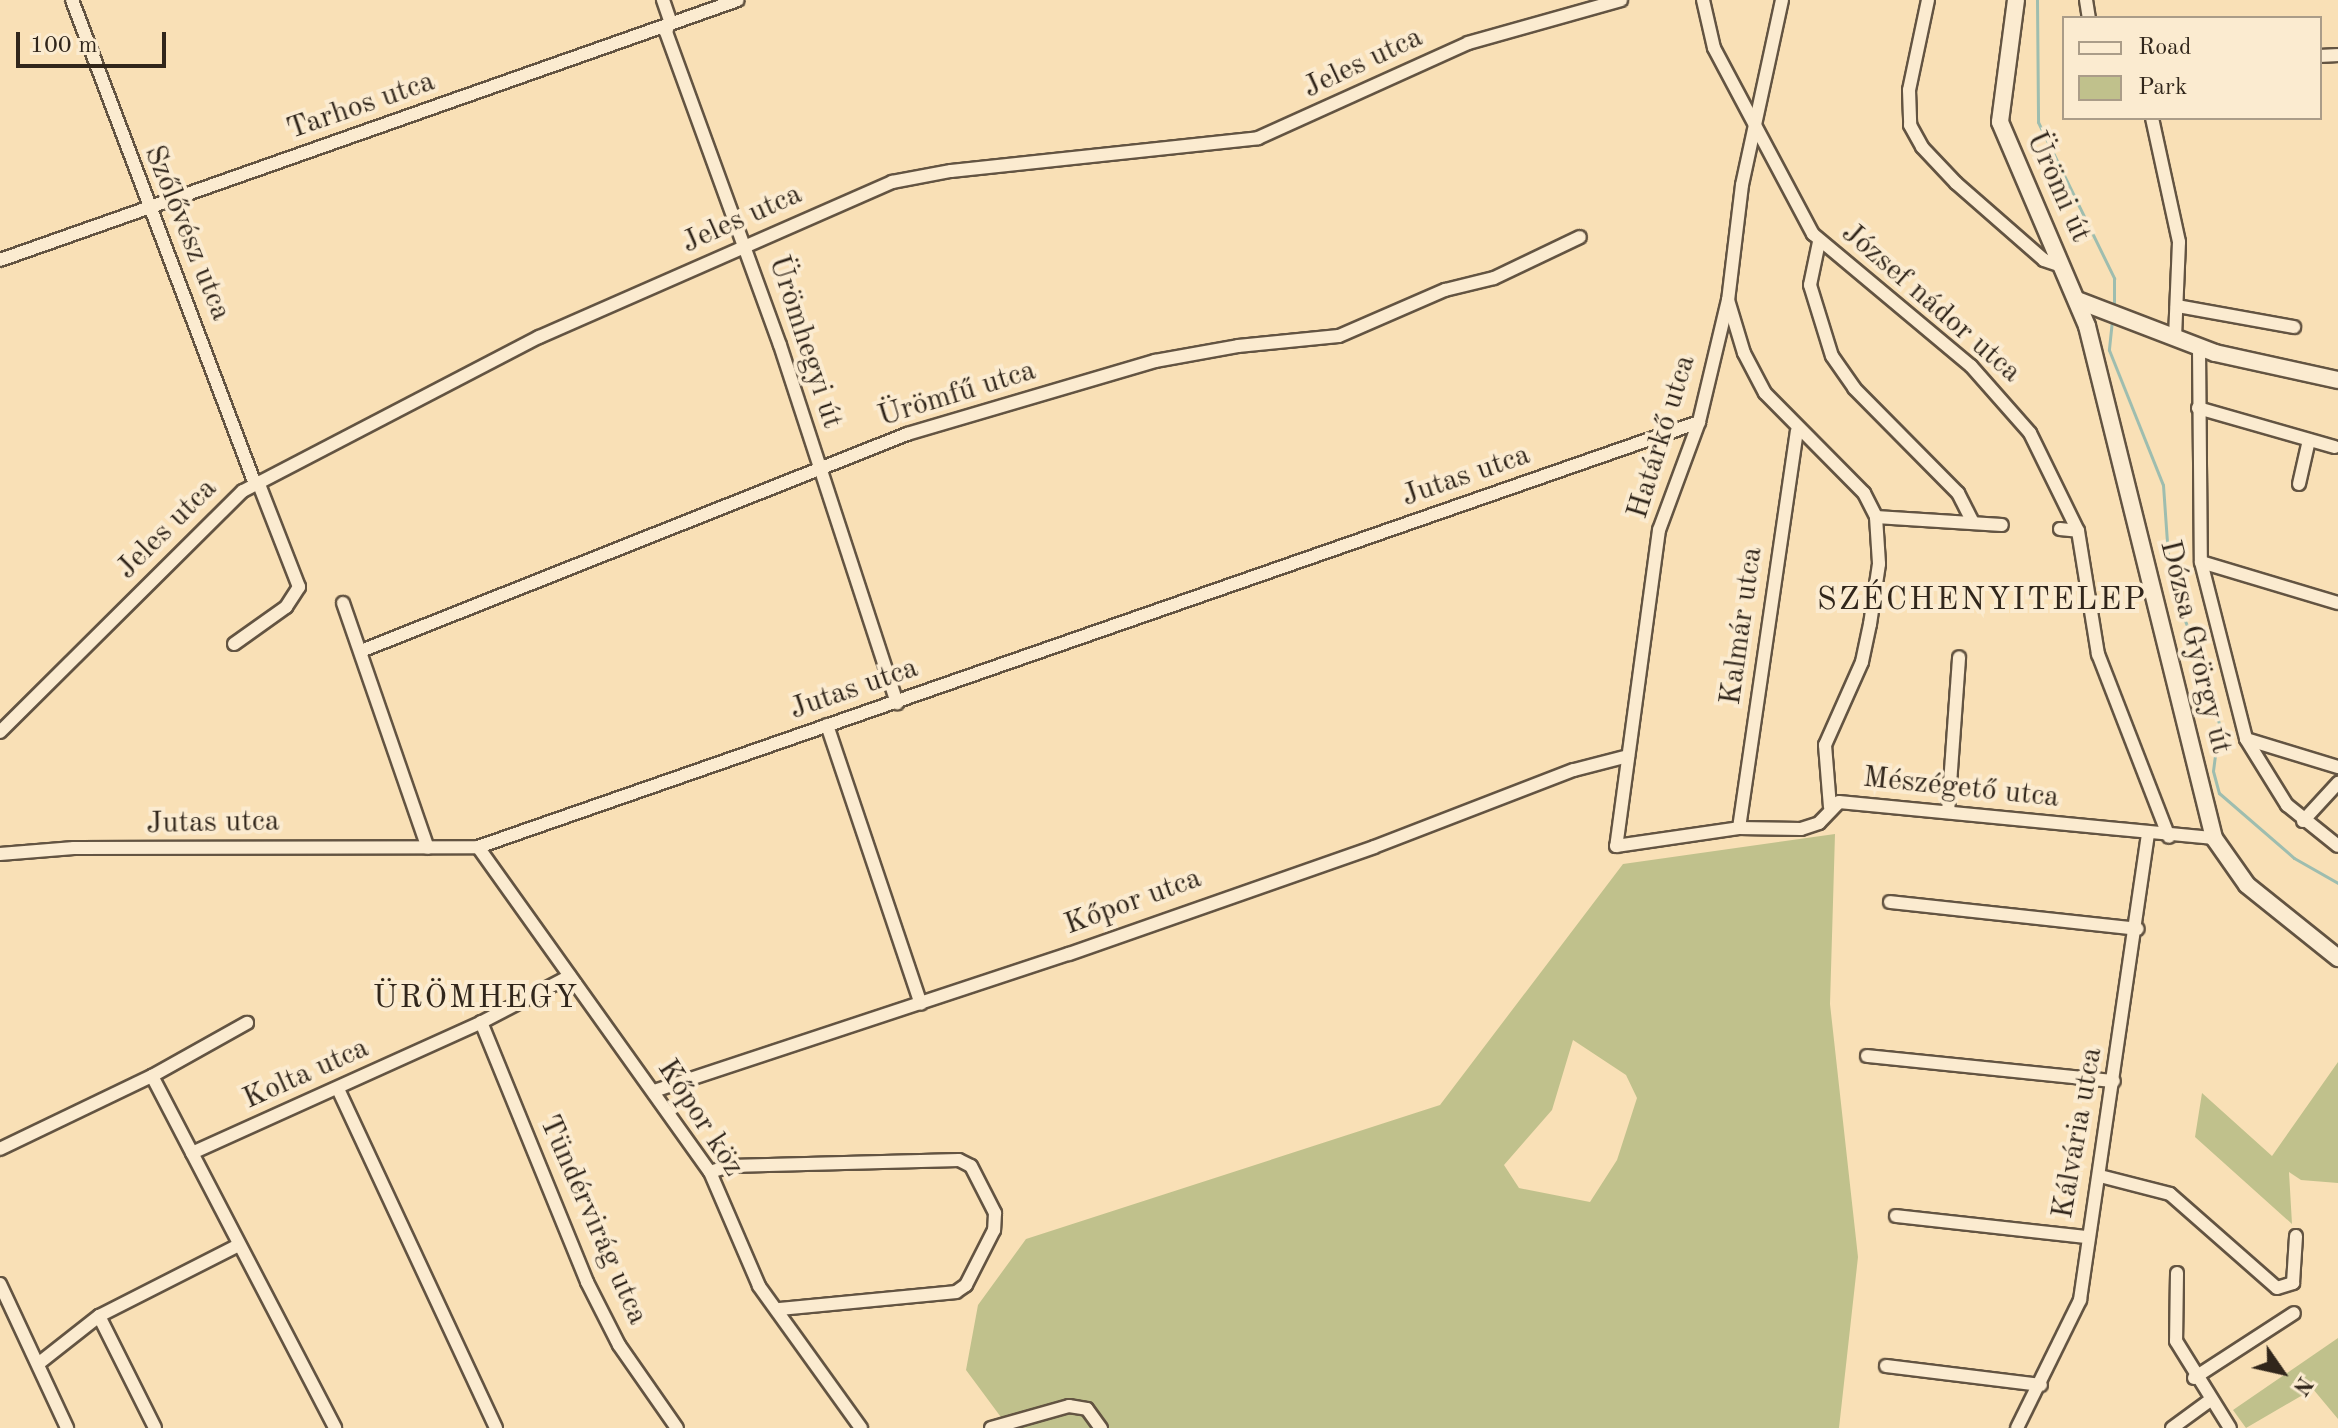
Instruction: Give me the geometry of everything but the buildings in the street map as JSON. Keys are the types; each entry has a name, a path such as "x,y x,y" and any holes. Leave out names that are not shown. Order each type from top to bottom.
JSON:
{"main road":[{"name":"Ürömi út","path":"2016,0 2000,122 2077,300"},
{"path":"2077,300 2122,314 2199,348 2338,380"},
{"name":"Dózsa György út","path":"2077,300 2214,838 2247,885 2338,958"}],"street":[{"name":"Szőlővész utca","path":"72,0 147,208 299,587 286,607 234,644"},
{"name":"Ürömhegyi út","path":"663,0 668,26 746,246 897,703"},
{"name":"Tarhos utca","path":"0,260 738,0"},
{"name":"Jeles utca","path":"0,732 257,483 539,337 908,178 1258,138 1468,43 1621,0"},
{"name":"József nádor utca","path":"1703,0 1714,48 1755,132 1819,242 1995,388 2030,433 2078,531 2098,654 2169,837"},
{"name":"Határkő utca","path":"1616,846 1659,530 1699,422 1728,300 1755,132 1782,0"},
{"path":"1928,0 1908,98 1915,134 1956,183 2044,260 2061,266"},
{"path":"2152,120 2179,242 2175,336"},
{"name":"Ürömfű utca","path":"361,651 818,466 970,414 1155,361 1238,346 1339,336 1445,290 1494,278 1580,237"},
{"path":"1819,242 1810,285 1832,356 1854,388 1958,493 1973,522"},
{"path":"1728,300 1754,378 1797,431 1864,493 1876,517 1879,564 1862,662 1825,745 1830,807"},
{"path":"2177,306 2294,327"},
{"path":"2199,348 2201,562 2246,739 2287,805 2303,821 2338,846"},
{"path":"2198,408 2335,447"},
{"name":"Jutas utca","path":"0,854 74,848 478,847 1699,422"},
{"name":"Kalmár utca","path":"1739,828 1797,431"},
{"path":"2299,484 2309,440"},
{"path":"1876,517 2002,525"},
{"path":"2060,529 2078,531"},
{"path":"2201,562 2338,603"},
{"path":"343,603 428,848"},
{"path":"1948,812 1959,657"},
{"path":"827,725 921,1004"},
{"path":"2246,739 2338,767"},
{"name":"Kőpor utca","path":"654,1091 921,1004 1366,850 1574,770 1628,756"},
{"path":"2303,821 2338,783"},
{"name":"Mészégető utca","path":"1616,846 1739,828 1801,829 1819,823 1830,807 1847,802 2169,837"},
{"name":"Kálvária utca","path":"2017,1428 2041,1385 2080,1300 2087,1237 2100,1176 2138,929 2148,834"},
{"path":"2169,837 2214,838"},
{"name":"Kőpor köz","path":"478,847 710,1172 759,1286 778,1309 803,1354 861,1428"},
{"path":"1890,902 2138,929"},
{"name":"Kolta utca","path":"192,1153 338,1089 570,976"},
{"name":"Tündérvirág utca","path":"481,1022 587,1282 619,1345 677,1428"},
{"path":"0,1149 152,1076 247,1023"},
{"path":"1867,1056 2114,1081"},
{"path":"152,1076 335,1428"},
{"path":"338,1089 496,1428"},
{"path":"710,1172 730,1166 959,1160 971,1166 995,1221 966,1285 956,1292 778,1309"},
{"path":"2100,1176 2170,1194 2277,1288 2293,1283 2296,1236"},
{"path":"1896,1216 2087,1237"},
{"path":"38,1364 99,1316 239,1245"},
{"path":"2177,1273 2180,1352 2209,1401 2230,1428"},
{"path":"0,1284 67,1428"},
{"path":"2194,1378 2294,1313"},
{"path":"99,1316 154,1428"},
{"path":"1886,1366 2041,1385"},
{"path":"2172,1428 2209,1401"},
{"path":"993,1427 1069,1406 1087,1409 1101,1428"}],"green space":[{"path":"1835,834 1830,1004 1858,1257 1839,1428 1009,1428 966,1370 978,1305 1026,1239 1440,1105 1623,864","holes":["1573,1040 1626,1075 1637,1098 1617,1160 1590,1202 1519,1188 1504,1165 1552,1110"]},
{"path":"2338,1062 2338,1183 2301,1180 2289,1172 2292,1224 2195,1137 2202,1093 2272,1156"},
{"path":"2338,1338 2338,1419 2313,1389 2246,1428 2233,1410"}],"waterway":[{"path":"2037,0 2038,122 2114,278 2114,309"},
{"path":"2112,320 2109,350 2163,485 2170,586 2207,672 2219,724 2213,771 2219,793 2294,858 2338,883"}],"district":[{"name":"SZÉCHENYITELEP","path":"1982,601"},
{"name":"ÜRÖMHEGY","path":"476,999"}]}
